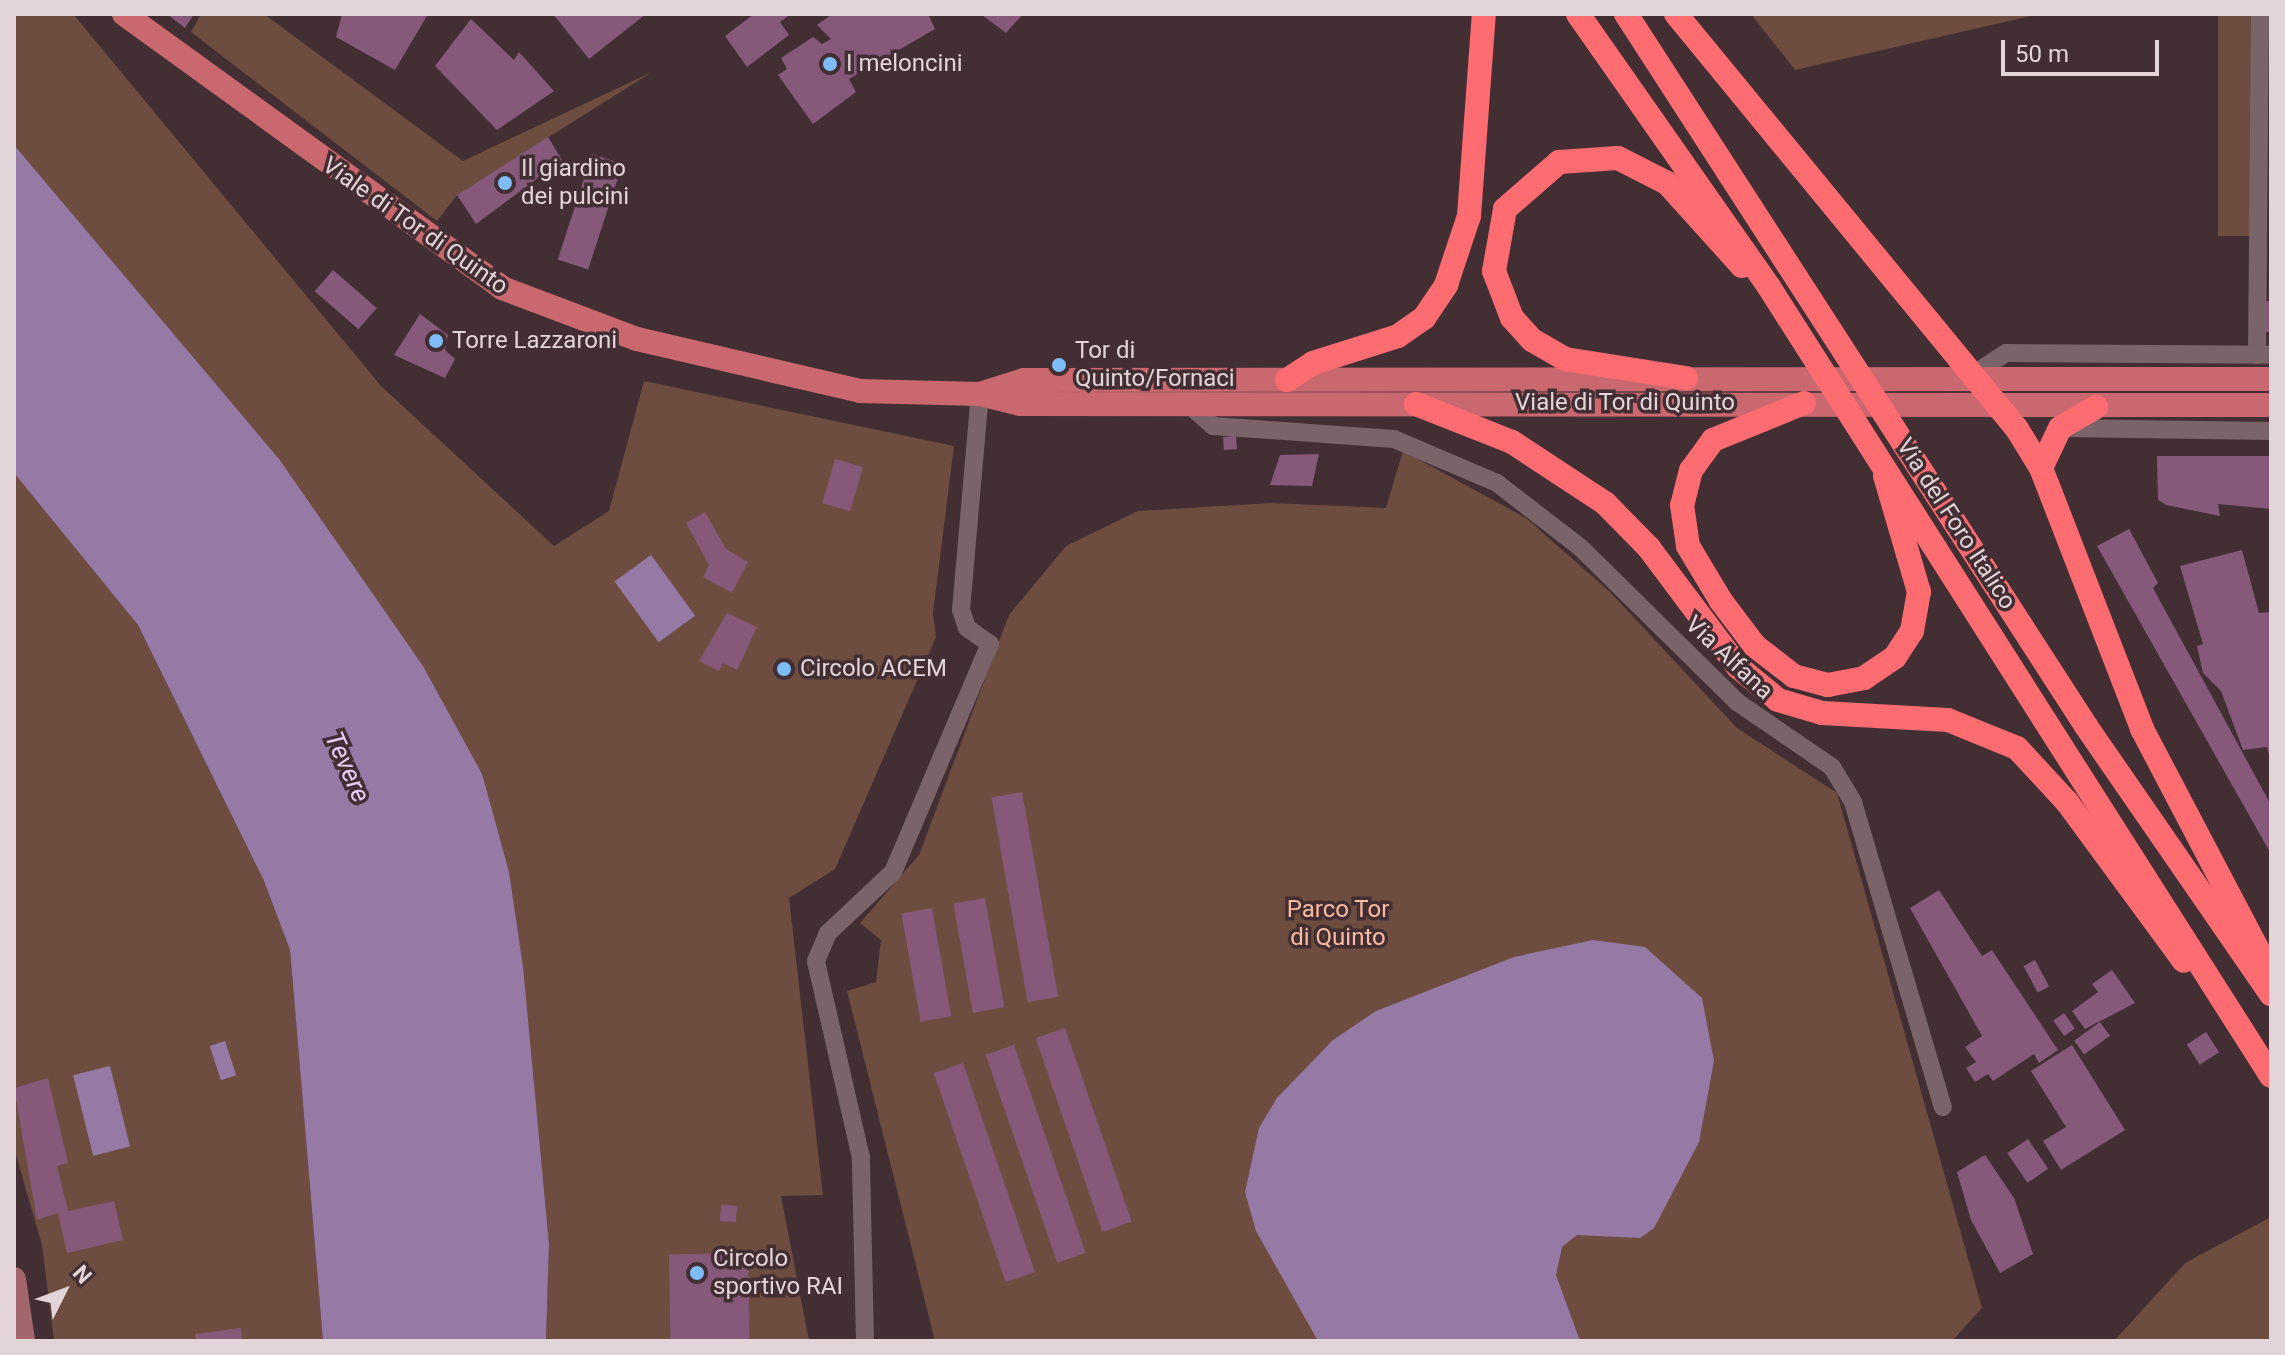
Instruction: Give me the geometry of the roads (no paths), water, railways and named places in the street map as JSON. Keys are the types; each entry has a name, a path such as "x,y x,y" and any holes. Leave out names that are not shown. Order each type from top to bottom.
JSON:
{"highway":[{"path":"1287,380 1313,363 1398,336 1424,318 1446,285 1469,216 1484,14"},
{"name":"Via del Foro Italico","path":"1578,14 1663,129 1772,293 2270,1074"},
{"name":"Via del Foro Italico","path":"1626,14 1911,453 2271,994"},
{"path":"1681,20 2000,406 2041,468 2142,729 2271,975"},
{"path":"1686,378 1565,359 1520,328 1501,296 1493,255 1505,209 1524,186 1575,157 1632,163 1667,183 1772,293"},
{"path":"1804,403 1713,440 1691,470 1682,505 1688,546 1721,601 1768,658 1804,681 1841,684 1875,674 1912,631 1919,592 1880,459"},
{"path":"1416,404 1512,442 1605,503 1649,548 1738,667 1778,700 1822,713 1960,723 2017,748 2067,802 2270,1074"},
{"path":"2041,468 2060,428 2096,407"}],"main road":[{"name":"Viale di Tor di Quinto","path":"124,14 467,267 541,307 637,339 830,385 980,394 1020,404 2271,405"},
{"name":"Viale di Tor di Quinto","path":"980,394 1024,380 1972,375 2271,379"},
{"path":"14,1279 23,1341"}],"street":[{"path":"1972,375 2006,353 2264,355 2260,14"},
{"path":"865,1341 860,1148 815,968 828,933 884,883 904,852 990,644 967,628 961,610 980,394"},
{"path":"1261,404 1287,435"},
{"name":"Via Alfana","path":"1189,405 1213,426 1287,435 1394,439 1497,483 1581,548 1745,709 1832,767 1853,802 1943,1107"},
{"path":"2096,407 2139,428"},
{"path":"2060,428 2271,431"}],"water":[{"name":"Tevere","path":"14,145 279,459 423,666 482,774 509,872 523,967 549,1244 546,1341 323,1341 290,950 264,881 138,625 14,473"},
{"path":"651,555 695,616 659,642 615,581"},
{"path":"1593,940 1645,947 1702,998 1714,1061 1699,1142 1654,1228 1640,1238 1577,1235 1562,1247 1556,1275 1580,1341 1318,1341 1256,1231 1245,1192 1259,1128 1277,1098 1333,1040 1376,1011 1514,957"},
{"path":"225,1041 236,1075 221,1080 210,1046"},
{"path":"110,1066 130,1147 93,1156 73,1075"}],"place":[{"name":"I meloncini","path":"830,64"},
{"name":"Il giardino dei pulcini","path":"505,183"},
{"name":"Torre Lazzaroni","path":"436,341"},
{"name":"Tor di Quinto/Fornaci","path":"1059,365"},
{"name":"Circolo ACEM","path":"784,669"},
{"name":"Circolo sportivo RAI","path":"697,1273"}],"park label":[{"name":"Parco Tor di Quinto","path":"1338,924"}]}
